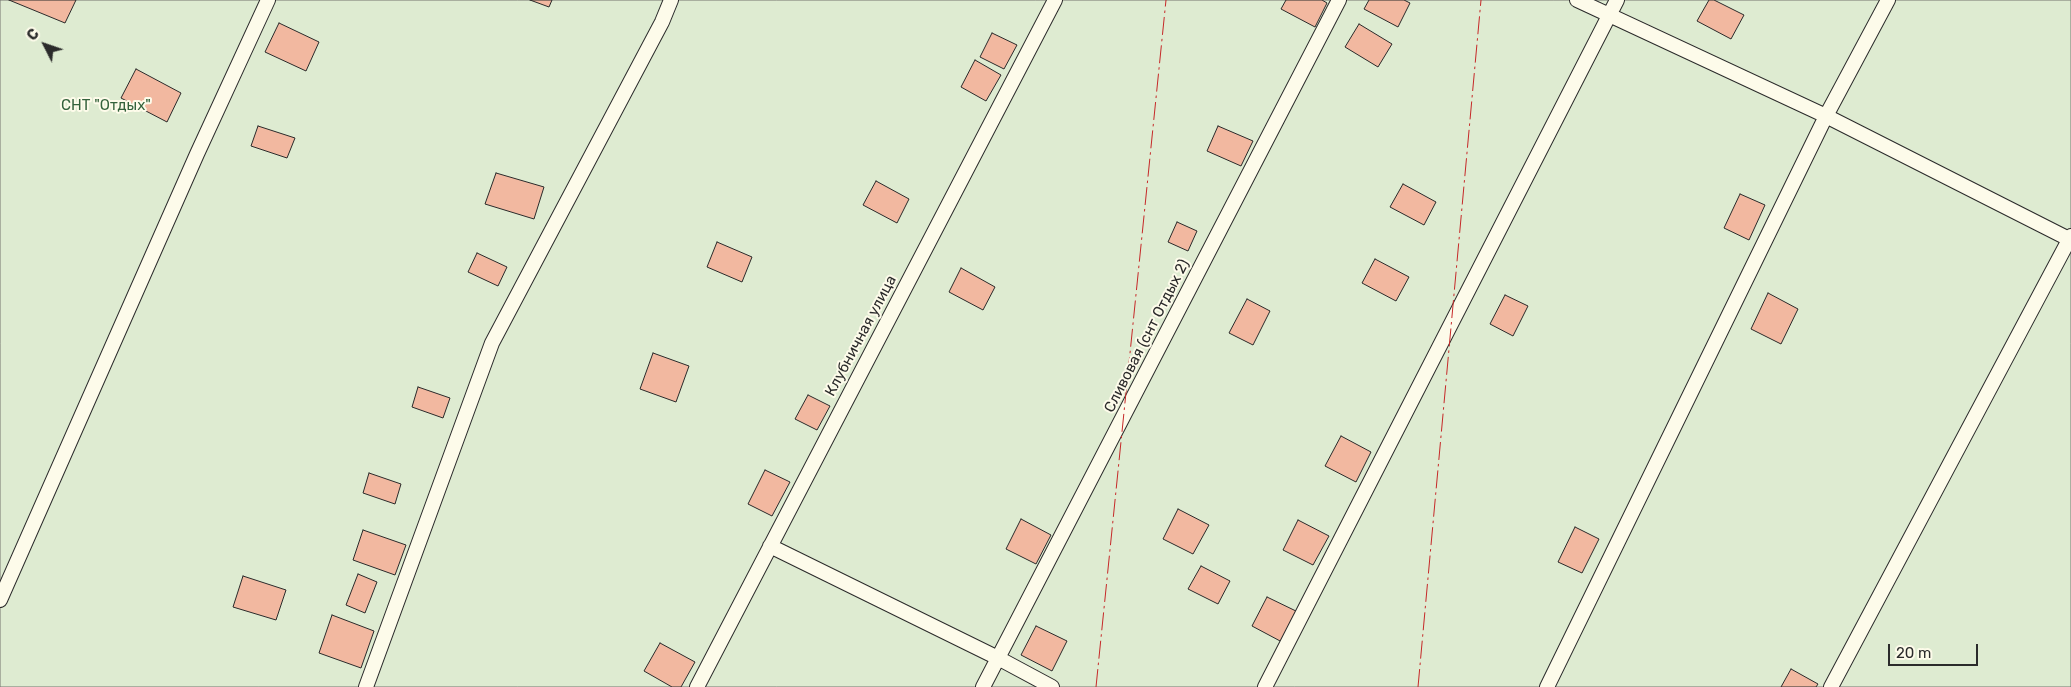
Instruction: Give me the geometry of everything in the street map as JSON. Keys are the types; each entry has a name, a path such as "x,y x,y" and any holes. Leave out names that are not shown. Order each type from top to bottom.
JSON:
{"lane":[{"path":"0,600 197,154 268,0"},
{"path":"366,687 492,343 672,0"},
{"name":"Клубничная улица","path":"697,687 1055,0"},
{"name":"Сливовая (снт Отдых 2)","path":"984,687 1339,0"},
{"path":"1578,0 1826,116 2070,238 1831,687"},
{"path":"1265,687 1617,0"},
{"path":"1547,687 1826,116 1888,0"},
{"path":"770,546 998,658 1052,687"}],"green space":[{"name":"СНТ \"Отдых\"","path":"0,0 2071,0 2071,687 0,687"}],"building":[{"path":"9,0 76,0 65,23"},
{"path":"530,0 552,0 549,7"},
{"path":"1286,0 1322,0 1327,3 1315,27 1281,9"},
{"path":"1369,0 1404,0 1410,3 1398,27 1364,9"},
{"path":"1709,0 1714,0 1744,15 1731,39 1697,21"},
{"path":"279,23 319,42 306,71 265,52"},
{"path":"1359,24 1392,44 1378,67 1345,47"},
{"path":"992,33 1017,45 1004,69 980,57"},
{"path":"975,60 1001,75 986,101 961,87"},
{"path":"136,69 181,93 167,122 121,98"},
{"path":"258,126 295,138 287,158 251,146"},
{"path":"1218,126 1253,141 1241,166 1207,151"},
{"path":"496,173 544,187 534,219 485,204"},
{"path":"876,181 909,199 897,223 863,205"},
{"path":"1403,184 1436,202 1424,225 1390,207"},
{"path":"1740,194 1765,205 1749,240 1724,228"},
{"path":"1177,222 1197,231 1188,251 1168,242"},
{"path":"717,242 752,257 742,282 707,267"},
{"path":"477,253 507,267 498,286 468,272"},
{"path":"1375,259 1409,277 1396,301 1362,283"},
{"path":"961,268 995,287 983,310 949,292"},
{"path":"1768,293 1798,309 1781,344 1751,329"},
{"path":"1505,295 1528,306 1513,336 1490,324"},
{"path":"1247,299 1270,311 1253,345 1229,333"},
{"path":"653,353 689,366 676,402 640,389"},
{"path":"418,387 450,398 443,418 412,407"},
{"path":"808,395 830,406 817,430 795,419"},
{"path":"1341,436 1371,452 1356,482 1325,466"},
{"path":"765,470 790,482 772,516 748,504"},
{"path":"369,473 401,484 395,504 363,493"},
{"path":"1178,509 1209,525 1193,554 1163,539"},
{"path":"1021,519 1051,535 1036,564 1006,549"},
{"path":"1298,520 1329,536 1313,565 1283,550"},
{"path":"1575,527 1599,539 1582,573 1558,562"},
{"path":"363,530 406,545 395,575 353,560"},
{"path":"1201,566 1230,581 1218,604 1188,589"},
{"path":"358,574 377,582 365,613 346,605"},
{"path":"243,576 286,590 276,620 233,607"},
{"path":"1267,597 1298,612 1282,642 1252,626"},
{"path":"332,615 374,631 361,668 319,653"},
{"path":"1036,626 1067,641 1052,671 1021,655"},
{"path":"660,643 695,662 681,687 672,687 644,671"},
{"path":"1791,669 1818,684 1816,687 1781,687"}],"power":[{"path":"1096,687 1166,0"},
{"path":"1418,687 1481,0"}]}
